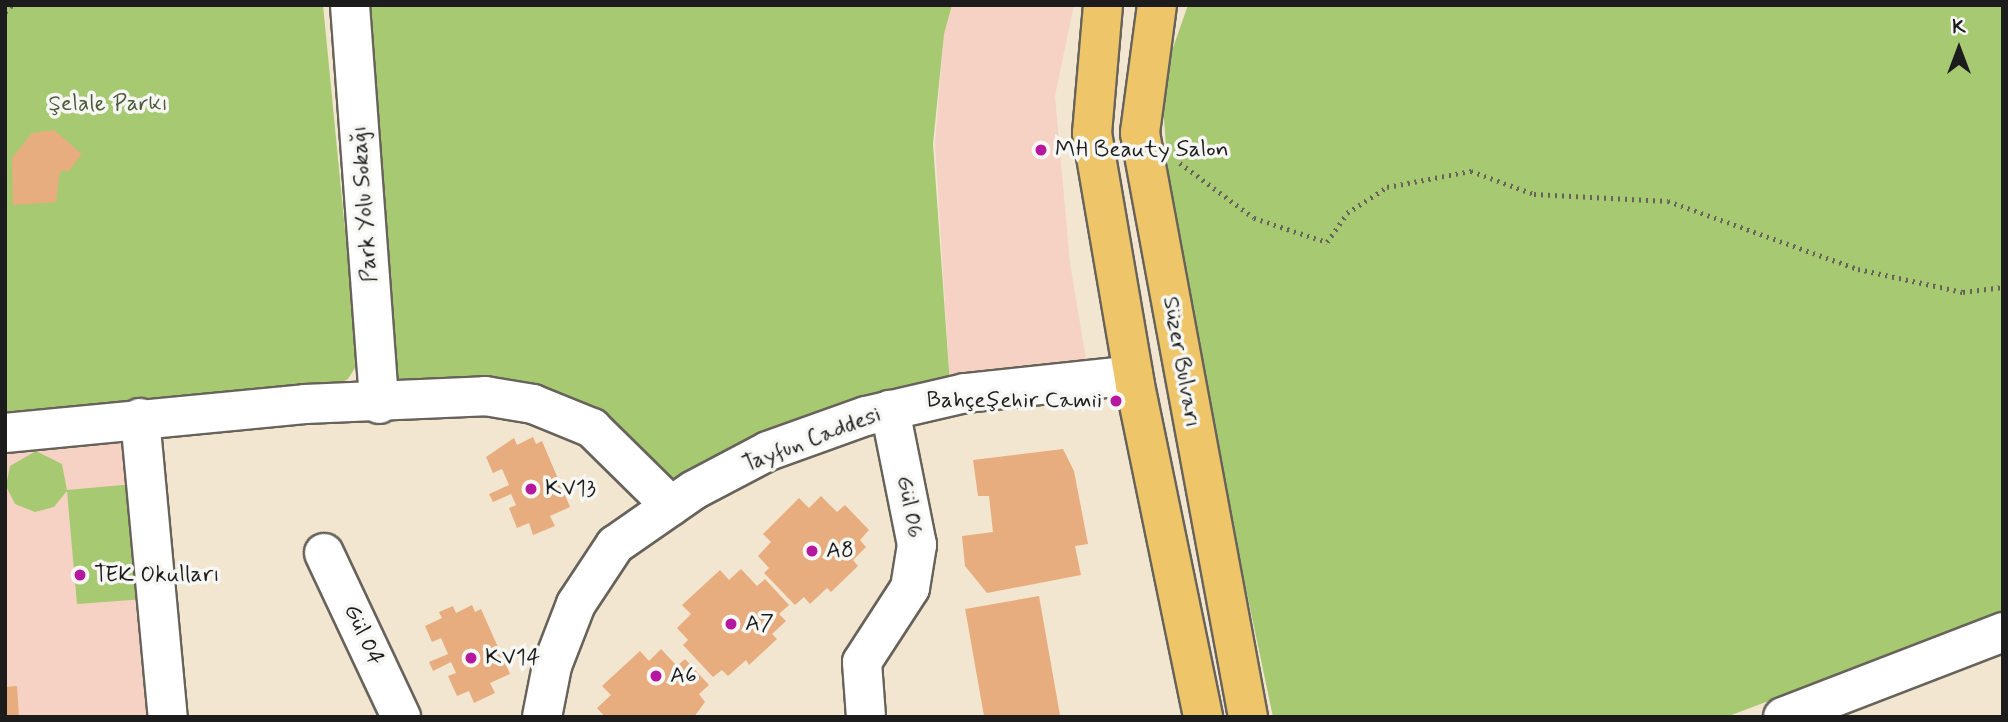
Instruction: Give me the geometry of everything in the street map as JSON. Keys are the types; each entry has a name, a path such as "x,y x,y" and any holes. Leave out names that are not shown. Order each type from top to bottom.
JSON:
{"main road":[{"path":"1103,5 1092,133 1133,375 1203,717"},
{"name":"Süzer Bulvarı","path":"1157,5 1140,133 1248,717"}],"street":[{"name":"Park Yolu Sokağı","path":"350,5 379,404"},
{"name":"Tayfun Caddesi","path":"542,717 552,666 576,604 615,545 671,506 768,451 890,410 965,393 1133,375"},
{"path":"5,433 305,404 379,404 485,396 533,404 592,428 671,506"},
{"name":"Gül 06","path":"866,717 862,662 910,588 917,545 890,410"},
{"path":"140,418 168,717"},
{"name":"Gül 04","path":"324,553 401,717"},
{"path":"1783,717 2003,632"}],"path":[{"path":"5,12 12,5"},
{"path":"1140,133 1254,218 1327,242 1347,213 1387,187 1471,171 1534,194 1668,201 1884,275 1963,292 2003,287"}],"shaded area":[{"path":"952,5 1074,5 1055,96 1070,263 1088,371 950,385 935,144 944,31"},
{"name":"TEK Okulları","path":"140,418 168,717 5,717 5,433"}],"green space":[{"name":"Şelale Parkı","path":"5,5 323,5 358,363 348,379 325,392 5,417"},
{"path":"349,5 952,5 944,34 933,144 950,385 675,487 619,437 380,398"},
{"path":"1188,5 2003,5 2003,613 1726,717 1273,717 1174,246 1161,82"},
{"path":"36,451 62,464 67,490 134,484 145,599 77,604 67,491 54,507 35,512 15,504 6,486 10,466"}],"building":[{"path":"54,130 82,154 69,171 60,171 56,202 13,205 12,158 32,133"},
{"name":"KV13","path":"533,437 536,444 542,441 570,507 550,516 555,526 533,535 529,523 517,528 509,508 516,505 511,494 493,502 489,494 509,485 502,469 493,473 486,457 514,438 517,445"},
{"path":"1063,449 1074,471 1088,544 1075,546 1081,575 987,593 965,566 962,536 993,532 989,496 978,496 973,460"},
{"name":"A8","path":"821,496 837,512 845,505 869,530 860,540 866,547 853,560 858,566 831,592 827,588 810,604 804,597 795,605 764,573 769,568 758,556 771,542 763,534 799,498 809,508"},
{"name":"A7","path":"741,569 757,586 765,579 789,605 779,614 786,621 772,634 777,639 749,665 746,660 728,676 722,670 713,677 683,645 688,640 677,628 691,614 682,605 720,570 729,580"},
{"path":"1039,596 1060,716 984,717 965,609"},
{"name":"KV14","path":"472,605 475,612 481,609 510,674 490,683 495,693 474,703 469,691 457,696 448,676 456,673 451,662 433,671 429,662 448,654 441,638 432,642 425,626 442,618 439,612 453,606 456,613"},
{"name":"A6","path":"661,649 677,666 685,659 709,685 699,694 705,702 694,717 605,717 597,708 611,695 602,686 640,651 649,661"},
{"path":"17,686 19,717 5,717 5,687"}],"place":[{"name":"MH Beauty Salon","path":"1041,150"},
{"name":"Bahçeşehir Camii","path":"1116,401"},
{"name":"KV13","path":"531,489"},
{"name":"A8","path":"812,551"},
{"name":"TEK Okulları","path":"80,575"},
{"name":"A7","path":"731,624"},
{"name":"KV14","path":"471,658"},
{"name":"A6","path":"656,676"}]}
